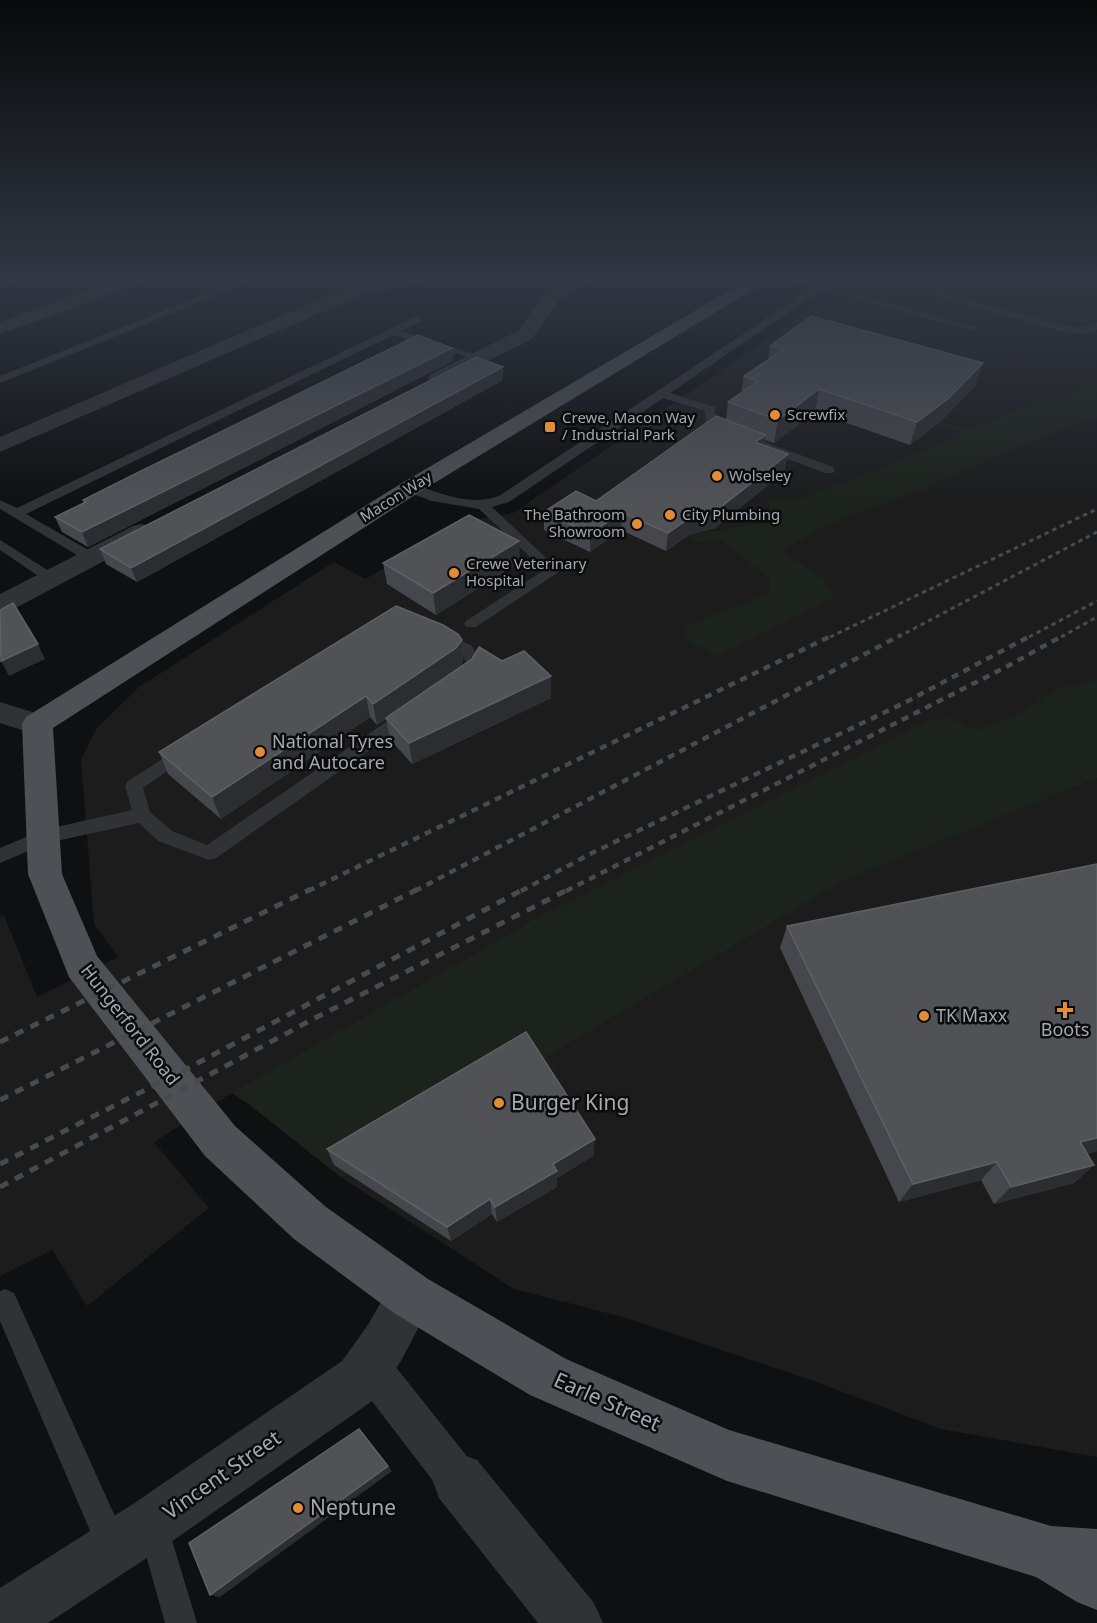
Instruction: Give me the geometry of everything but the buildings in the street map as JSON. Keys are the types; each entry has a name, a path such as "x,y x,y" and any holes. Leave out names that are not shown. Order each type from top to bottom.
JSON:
{"main road":[{"name":"Macon Way","path":"37,724 410,488 634,355"},
{"name":"Hungerford Road","path":"37,724 45,874 82,966 220,1141"},
{"name":"Earle Street","path":"220,1141 310,1224 411,1296 548,1377 727,1455 1074,1556 1097,1582"}],"street":[{"path":"0,445 208,355"},
{"path":"418,388 483,355"},
{"path":"0,606 166,519"},
{"path":"0,712 37,724"},
{"name":"Vincent Street","path":"0,1621 133,1535 360,1379 385,1342 411,1296"},
{"path":"369,1365 574,1623"}],"lane":[{"path":"0,380 63,355"},
{"path":"15,513 345,355"},
{"path":"470,355 478,357"},
{"path":"410,488 437,498 483,506 504,499 718,355"},
{"path":"660,393 711,409 710,426 829,470"},
{"path":"0,504 92,558"},
{"path":"471,624 553,571 483,506"},
{"path":"0,544 52,579"},
{"path":"424,629 466,648 474,662 466,675 447,688"},
{"path":"192,746 134,786 142,815 165,836 209,853 418,708"},
{"path":"0,856 43,837 142,815"},
{"path":"0,1304 5,1302 181,1623"}],"shaded area":[{"path":"744,355 1097,355 1097,777 840,881 1097,778 1097,1457 941,1429 811,1380 626,1318 514,1289 342,1178 232,1093 154,1142 209,1208 87,1306 52,1250 0,1276 0,917 4,915 37,997 118,957 94,924 81,760 96,729 139,687 334,562 365,579 469,520 513,513"},
{"path":"1097,378 1097,417 1025,444 913,493 823,526 782,551 824,579 834,597 716,656 683,638 688,625 769,593 770,579 722,541 699,543 689,535 768,523 769,498 797,500 890,465 962,434 907,412 969,430 1016,410 1078,389"},
{"path":"1097,680 1097,778 840,882 342,1178 232,1093 539,917 930,720 951,718 976,730 1016,715 1057,689"}],"railway":[{"path":"830,637 1097,509"},
{"path":"898,637 1097,532"},
{"path":"1029,637 1097,601"},
{"path":"1061,637 1097,617"},
{"path":"308,891 833,635"},
{"path":"415,891 901,635"},
{"path":"521,891 592,853 904,703 1032,635"},
{"path":"566,891 1004,668 1064,635"},
{"path":"0,1042 311,889"},
{"path":"0,1100 418,889"},
{"path":"0,1164 194,1065 524,889"},
{"path":"0,1187 317,1017 569,889"}],"place":[{"name":"Screwfix","path":"775,415"},
{"name":"Crewe, Macon Way / Industrial Park","path":"550,427"},
{"name":"Wolseley","path":"717,476"},
{"name":"City Plumbing","path":"670,515"},
{"name":"The Bathroom Showroom","path":"637,524"},
{"name":"Crewe Veterinary Hospital","path":"454,573"},
{"name":"National Tyres and Autocare","path":"260,752"},
{"name":"Boots","path":"1065,1010"},
{"name":"TK Maxx","path":"924,1016"},
{"name":"Burger King","path":"499,1103"},
{"name":"Neptune","path":"298,1508"}]}
